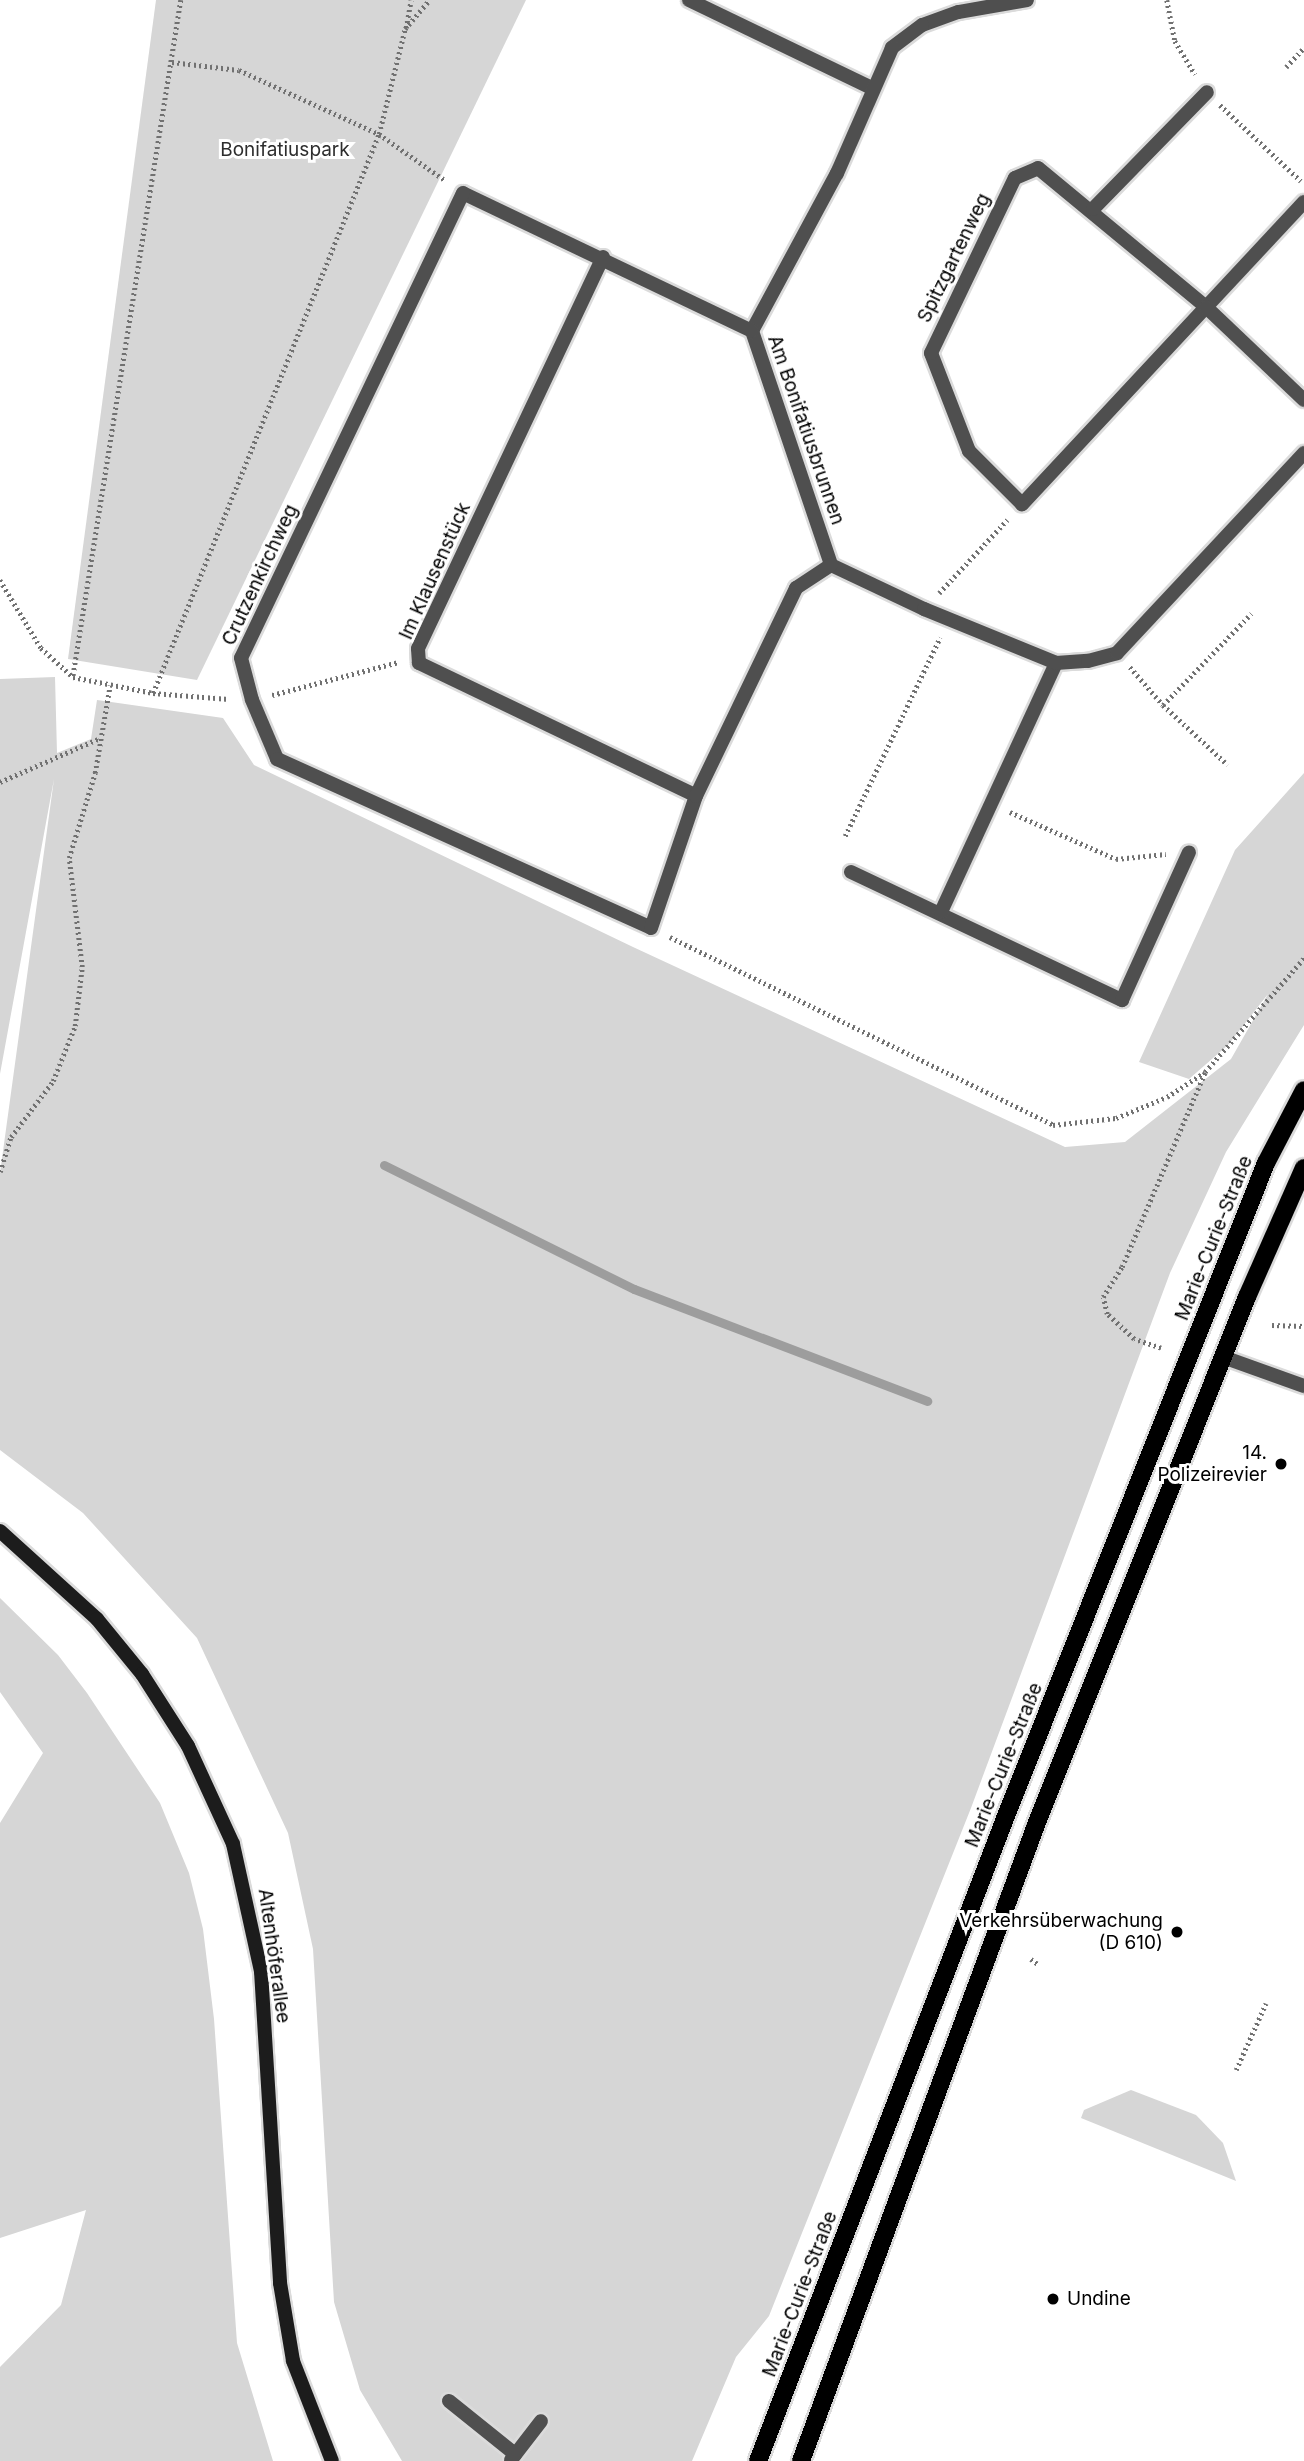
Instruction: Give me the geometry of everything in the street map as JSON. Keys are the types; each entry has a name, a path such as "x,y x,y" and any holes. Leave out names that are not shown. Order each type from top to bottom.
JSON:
{"main road":[{"name":"Marie-Curie-Straße","path":"758,2461 999,1834 1235,1240 1266,1163 1304,1090"},
{"path":"801,2461 1036,1825 1223,1357 1304,1168"}],"street":[{"path":"689,0 872,88"},
{"name":"Am Bonifatiusbrunnen","path":"831,565 752,331 837,173 872,88 892,48 922,25 957,6 1027,0"},
{"path":"1093,209 1207,92"},
{"name":"Spitzgartenweg","path":"1022,504 969,451 931,353 1015,178 1038,168 1093,209 1206,307 1304,400"},
{"path":"463,193 603,257 752,331"},
{"name":"Crutzenkirchweg","path":"463,193 241,658 252,700 277,759 651,928"},
{"path":"1022,504 1304,202"},
{"name":"Im Klausenstück","path":"603,257 418,649 419,663 696,796"},
{"path":"651,928 696,796 796,588 831,565 924,609 1056,663 1088,662 1117,653 1304,453"},
{"path":"941,912 1056,663"},
{"path":"851,872 941,912 1122,1000 1189,852"},
{"path":"1223,1357 1304,1386"},
{"name":"Altenhöferallee","path":"0,1531 97,1619 142,1674 188,1746 233,1844 261,1971 280,2283 293,2361 332,2461"},
{"path":"449,2402 513,2458 541,2421"}],"path":[{"path":"73,677 181,0"},
{"path":"153,693 379,134 411,0"},
{"path":"405,29 429,0"},
{"path":"1286,66 1304,48"},
{"path":"172,62 239,70 379,134 463,193"},
{"path":"924,609 1022,504"},
{"path":"0,580 41,648 73,677 153,693 252,700 419,657"},
{"path":"1163,705 1251,614"},
{"path":"845,836 949,619"},
{"path":"1117,653 1163,705 1228,765"},
{"path":"0,1172 11,1138 53,1082 75,1026 82,967 69,858 101,738 110,685"},
{"path":"0,782 101,738"},
{"path":"990,803 1116,859 1189,852"},
{"path":"651,928 1053,1125 1116,1118 1167,1097 1205,1073 1304,958"},
{"path":"1161,1348 1134,1339 1107,1314 1103,1297 1122,1267 1205,1073"},
{"path":"1272,1325 1304,1326"},
{"path":"1031,1959 1038,1964"},
{"path":"1236,2070 1266,2003"}],"green space":[{"name":"Bonifatiuspark","path":"156,0 526,0 197,680 68,659"},
{"path":"55,677 57,753 91,739 97,700 223,718 254,765 633,947 1065,1147 1125,1142 1231,1059 1268,994 1228,1045 1189,1079 1139,1062 1235,850 1304,773 1304,1025 1226,1152 1170,1273 971,1808 769,2316 736,2357 692,2461 402,2461 360,2390 334,2302 313,1949 288,1833 197,1638 83,1513 0,1450 0,1173 54,779 0,1074 0,679"},
{"path":"0,1598 58,1655 87,1693 160,1803 189,1873 203,1929 214,2019 237,2343 273,2461 0,2461 0,2367 61,2305 86,2210 0,2238 0,1823 43,1753 0,1692"},
{"path":"1131,2090 1196,2115 1223,2143 1236,2181 1081,2118 1084,2110"}],"waterway":[{"path":"384,1165 634,1289 927,1401"}],"place":[{"name":"14. Polizeirevier","path":"1281,1464"},
{"name":"Verkehrsüberwachung (D 610)","path":"1177,1932"},
{"name":"Undine","path":"1053,2299"}]}
